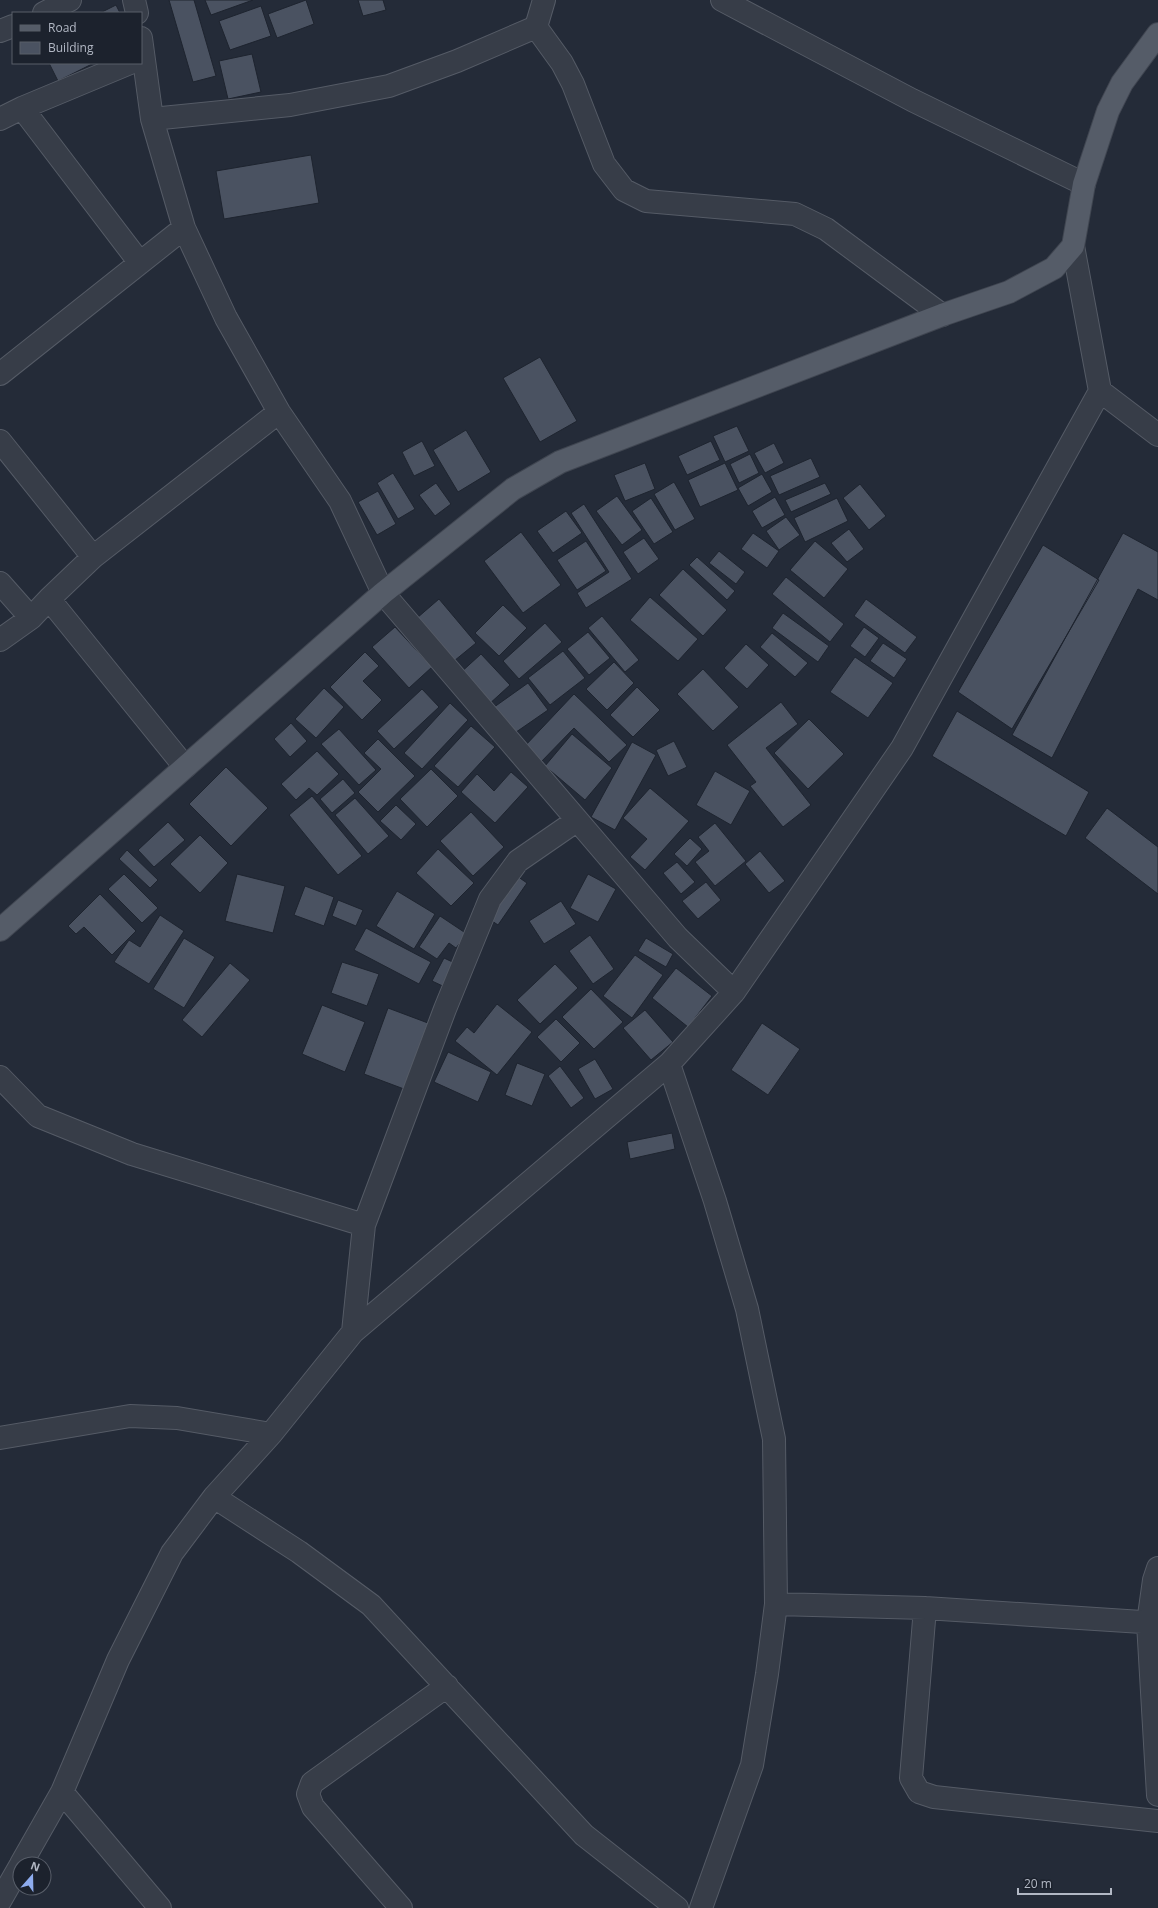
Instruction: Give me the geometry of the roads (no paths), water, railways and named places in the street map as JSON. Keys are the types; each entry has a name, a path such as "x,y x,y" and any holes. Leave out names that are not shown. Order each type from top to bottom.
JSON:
{"main road":[{"path":"1,928 383,593 513,489 560,462 942,315 1009,292 1054,268 1073,246 1084,184 1108,110 1122,83 1158,34"}],"street":[{"path":"46,12 70,0"},
{"path":"134,0 136,12"},
{"path":"536,27 544,0"},
{"path":"722,0 912,100 1084,184"},
{"path":"0,30 12,26"},
{"path":"152,119 290,105 389,86 457,61 536,27"},
{"path":"536,27 562,63 573,84 604,164 624,190 646,201 795,214 826,229 942,315"},
{"path":"0,119 117,64"},
{"path":"141,64 152,119 184,228 226,318 279,412 340,500 383,593 576,821 678,938 734,992"},
{"path":"22,108 140,263"},
{"path":"0,374 184,228"},
{"path":"25,1856 62,1792 118,1660 172,1553 214,1497 271,1434 353,1332 669,1064 734,992 902,748 1100,392 1073,246"},
{"path":"1100,392 1158,435"},
{"path":"0,640 31,618 93,557 279,412"},
{"path":"0,441 93,557"},
{"path":"0,583 31,618"},
{"path":"49,599 186,767"},
{"path":"353,1332 364,1225 444,1009 490,899 518,862 576,821"},
{"path":"669,1064 715,1201 747,1309 774,1439 776,1604 767,1674 752,1765 701,1908"},
{"path":"0,1077 38,1116 125,1152 364,1225"},
{"path":"0,1438 130,1416 177,1418 271,1434"},
{"path":"214,1497 299,1552 370,1605 584,1835 677,1908"},
{"path":"1158,1568 1154,1580 1153,1623 1158,1794"},
{"path":"776,1604 925,1608 1153,1623"},
{"path":"925,1608 911,1778 919,1792 934,1797 1158,1821"},
{"path":"401,1908 313,1807 308,1794 312,1783 447,1686"},
{"path":"62,1792 160,1908"},
{"path":"0,1902 12,1880"}]}
